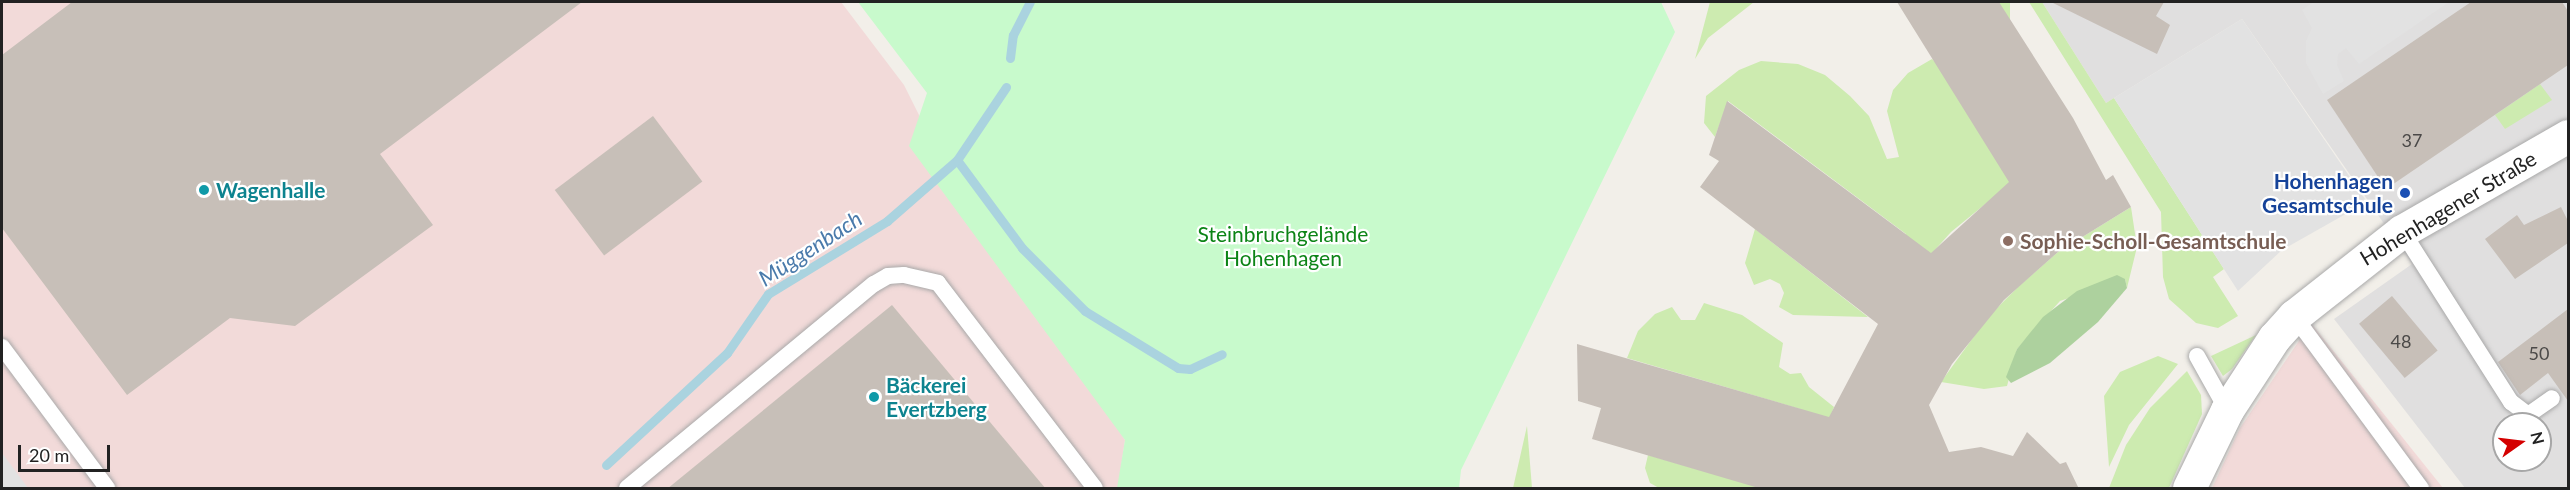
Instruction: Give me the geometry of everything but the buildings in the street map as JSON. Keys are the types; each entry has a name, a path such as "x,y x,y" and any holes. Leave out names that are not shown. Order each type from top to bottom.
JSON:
{"street":[{"name":"Hohenhagener Straße","path":"2189,489 2227,410 2274,338 2294,315 2402,231 2568,136"}],"lane":[{"path":"2402,231 2511,402 2528,415 2552,398"},
{"path":"627,489 874,284 888,276 904,275 938,283 1095,489"},
{"path":"2294,315 2421,489"},
{"path":"2,347 107,489"},
{"path":"2197,356 2227,410"}],"shaded area":[{"path":"2,2 841,2 904,85 920,117 1125,440 1118,488 2,488"},
{"path":"2042,2 2568,2 2568,488 2465,488 2334,319 2412,264 2242,19 2106,103"},
{"path":"2314,2 2449,2 2359,64 2346,48 2338,54 2337,65 2344,81 2323,94 2306,63 2306,41 2312,28 2302,10"},
{"path":"2242,19 2367,202 2282,250 2238,291 2114,98"},
{"path":"2311,323 2443,488 2212,488 2240,428"},
{"path":"2,453 28,488 2,488"}],"green space":[{"name":"Steinbruchgelände Hohenhagen","path":"858,2 1661,2 1675,32 1461,470 1459,488 1117,488 1125,440 909,146 927,93"},
{"path":"1710,2 1754,2 1708,38 1695,59"},
{"path":"1999,2 2010,2 2010,130 1999,130"},
{"path":"2029,2 2042,2 2106,103 2114,98 2224,269 2213,277 2238,316 2218,328 2196,323 2169,299 2163,277 2161,212"},
{"path":"1932,59 2038,161 1951,232 1907,281 1884,264 1906,234 1728,101 1715,137 1704,123 1706,96 1739,70 1761,61 1798,64 1825,75 1850,96 1869,116 1887,159 1899,157 1887,111 1893,90 1908,73"},
{"path":"2540,84 2552,100 2505,129 2495,115"},
{"path":"2131,207 2137,247 2127,288 2125,279 2060,301 2017,349 2007,386 1984,389 1941,382 1988,317 2019,286 2058,252"},
{"path":"1755,229 1868,317 1793,315 1779,307 1784,293 1780,284 1770,279 1754,285 1745,263"},
{"path":"2117,275 2125,279 2127,288 2098,322 2050,363 2011,383 2006,377 2017,349 2043,317 2077,291"},
{"path":"1704,303 1742,315 1783,343 1779,367 1790,374 1801,373 1809,387 1834,407 1817,451 1800,409 1627,358 1638,331 1655,314 1672,307 1681,320 1695,320"},
{"path":"2256,335 2232,369 2223,376 2211,356"},
{"path":"2158,356 2178,364 2129,425 2109,467 2104,396 2120,372"},
{"path":"2187,371 2201,395 2202,414 2169,488 2109,488 2126,445 2150,408"},
{"path":"1527,426 1532,488 1513,488"},
{"path":"1648,455 1762,488 1659,488 1650,483 1645,468"}],"waterway":[{"name":"Müggenbach","path":"1010,58 1013,35 1030,2"},
{"name":"Müggenbach","path":"606,465 727,353 768,294 887,221 957,160 1006,87"},
{"path":"957,160 1022,248 1085,311 1178,368 1190,369 1222,354"}],"place":[{"name":"Wagenhalle","path":"204,190"},
{"name":"Hohenhagen Gesamtschule","path":"2405,193"},
{"name":"Sophie-Scholl-Gesamtschule","path":"2008,241"},
{"name":"Bäckerei Evertzberg","path":"874,397"}]}
